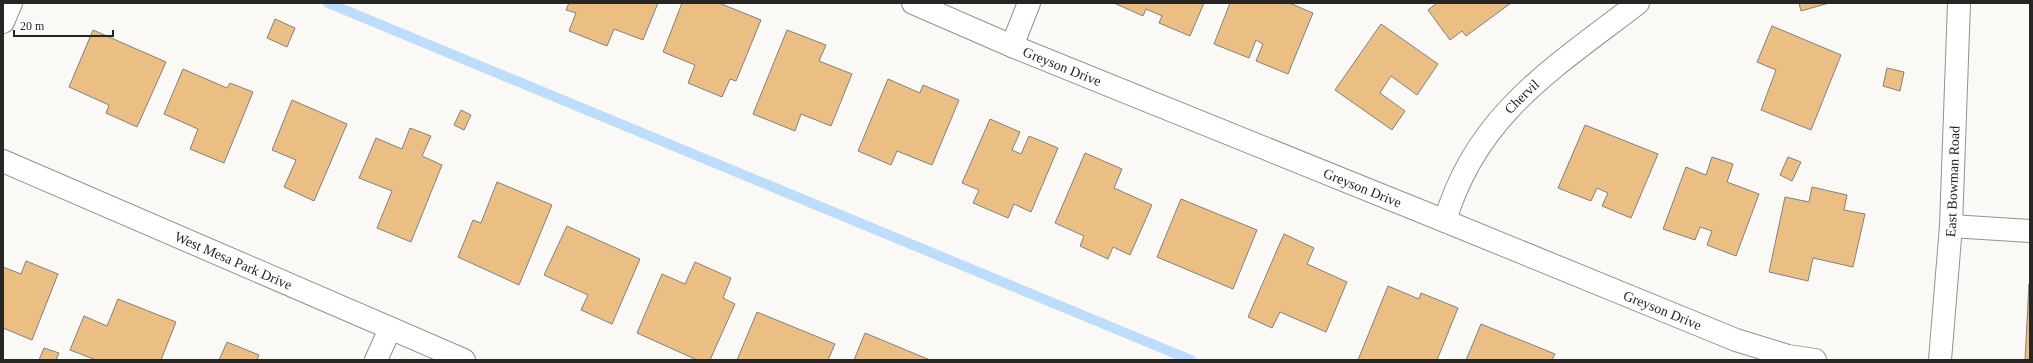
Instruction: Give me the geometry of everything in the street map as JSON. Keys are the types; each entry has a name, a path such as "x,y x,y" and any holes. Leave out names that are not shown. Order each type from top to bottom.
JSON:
{"street":[{"path":"3,22 11,3"},
{"name":"Greyson Drive","path":"913,3 1012,46 1736,340 1788,356 1815,360"},
{"path":"1012,46 1028,3"},
{"name":"Chervil","path":"1445,221 1451,198 1461,176 1485,136 1500,117 1533,84 1638,3"},
{"name":"East Bowman Road","path":"1940,360 1951,226 1959,3"},
{"name":"West Mesa Park Drive","path":"3,161 464,360"},
{"path":"1951,226 2030,231"},
{"path":"376,360 390,329"}],"building":[{"path":"569,3 658,3 643,40 614,29 607,46 569,31 576,13 566,10"},
{"path":"682,3 719,3 761,20 736,81 730,79 722,97 688,83 695,65 663,52"},
{"path":"1114,3 1204,3 1190,36 1159,23 1162,16 1146,9 1143,16"},
{"path":"1230,3 1289,3 1313,13 1288,74 1256,61 1263,44 1256,40 1249,58 1214,44"},
{"path":"1437,3 1511,3 1466,36 1462,31 1450,40 1428,10"},
{"path":"1799,3 1829,3 1801,11"},
{"path":"275,19 295,28 287,47 267,38"},
{"path":"1381,24 1438,64 1417,95 1391,76 1380,93 1405,111 1392,130 1335,90"},
{"path":"1772,26 1841,55 1811,130 1761,110 1776,70 1757,62"},
{"path":"93,30 166,62 137,127 106,113 109,105 69,87"},
{"path":"787,30 826,45 819,61 852,74 831,126 801,114 795,131 753,114"},
{"path":"1887,68 1904,72 1900,91 1883,86"},
{"path":"183,69 227,88 230,83 253,92 224,163 190,149 198,129 164,114"},
{"path":"888,79 920,93 923,85 959,100 932,165 897,151 891,165 858,151"},
{"path":"292,100 347,124 314,201 284,187 296,160 272,150"},
{"path":"461,110 471,115 464,130 454,125"},
{"path":"990,119 1020,132 1012,150 1021,154 1029,136 1058,148 1031,212 1014,204 1008,218 973,203 979,190 962,183"},
{"path":"1585,125 1658,154 1631,218 1602,206 1608,193 1597,188 1591,201 1558,188"},
{"path":"410,128 431,136 422,156 442,165 411,242 377,228 392,191 359,178 376,138 402,149"},
{"path":"1085,153 1122,169 1114,188 1152,205 1130,255 1113,247 1108,259 1080,246 1084,236 1055,223"},
{"path":"1712,157 1733,164 1727,182 1759,194 1736,256 1707,245 1712,231 1700,227 1695,240 1663,229 1686,167 1706,175"},
{"path":"1788,157 1801,162 1792,181 1780,175"},
{"path":"497,182 552,205 519,285 458,257 473,220 481,223"},
{"path":"1812,187 1847,195 1844,210 1865,214 1853,267 1813,258 1808,281 1769,272 1785,197 1809,202"},
{"path":"1181,199 1257,230 1233,289 1157,257"},
{"path":"567,226 640,259 612,324 581,310 588,295 544,275"},
{"path":"1284,234 1314,248 1307,264 1347,282 1326,332 1280,312 1272,328 1248,317"},
{"path":"26,261 58,274 32,340 3,328 3,267 21,274"},
{"path":"695,262 731,278 723,298 735,304 710,360 697,360 637,333 662,274 685,284"},
{"path":"2029,284 2030,360 2025,360"},
{"path":"1388,286 1419,299 1421,293 1458,308 1437,360 1358,360"},
{"path":"118,299 176,322 161,360 96,360 70,350 84,316 107,326"},
{"path":"757,312 835,344 828,360 737,360"},
{"path":"1481,324 1555,354 1552,360 1466,360"},
{"path":"865,333 930,360 854,360"},
{"path":"227,342 259,355 257,360 219,360"},
{"path":"44,348 59,353 56,360 39,360"}],"waterway":[{"path":"328,3 1191,360"}]}
